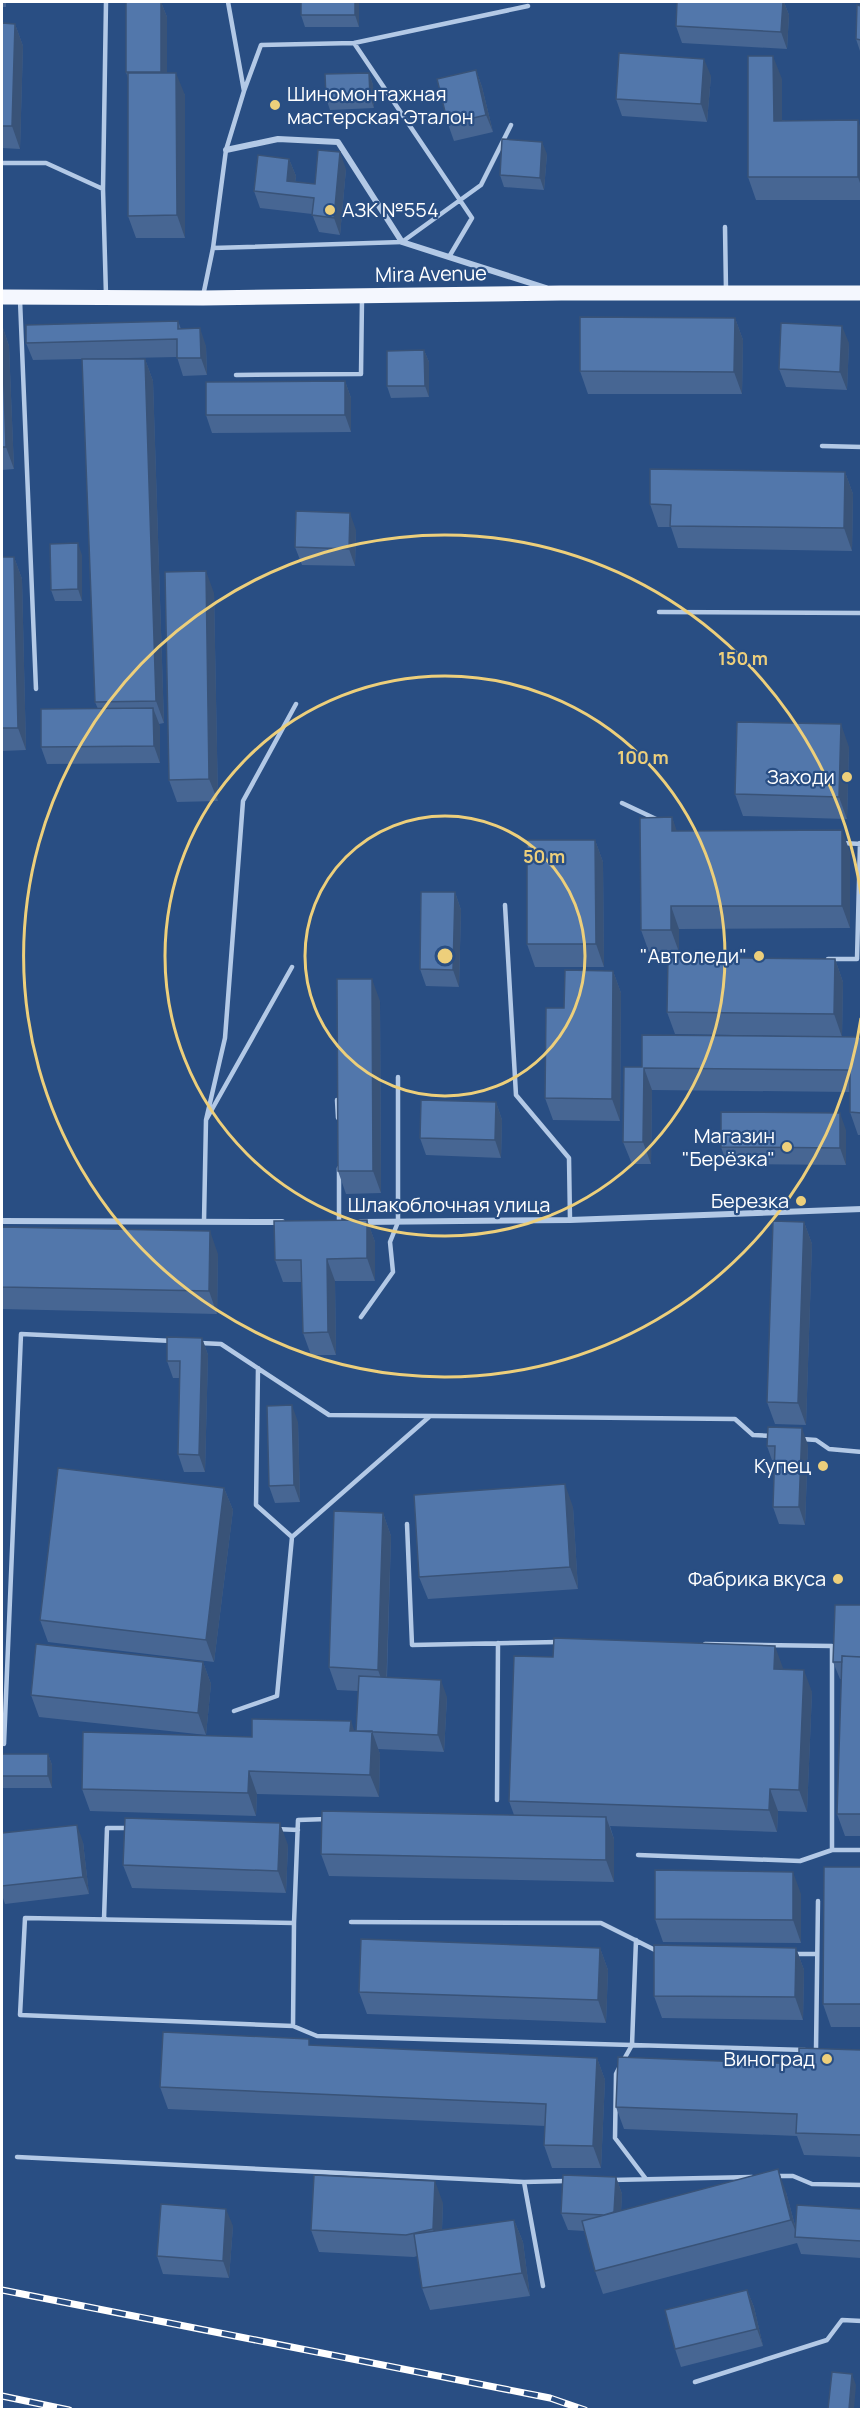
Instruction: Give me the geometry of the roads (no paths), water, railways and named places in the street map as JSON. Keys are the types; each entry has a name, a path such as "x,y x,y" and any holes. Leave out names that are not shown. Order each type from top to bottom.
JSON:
{"main road":[{"name":"Mira Avenue","path":"2,297 203,298 561,293 861,293"}],"street":[{"path":"226,150 278,139 338,142 402,242 561,293"},
{"name":"Шлакоблочная улица","path":"328,1222 570,1220 861,1209"},
{"path":"2,1221 294,1222"}],"lane":[{"path":"106,2 103,189 106,298"},
{"path":"228,2 244,91"},
{"path":"203,298 213,248 226,150 261,45 354,43 528,6"},
{"path":"354,43 472,218 449,257"},
{"path":"213,248 402,242 481,186 511,125"},
{"path":"2,163 46,163 103,189"},
{"path":"724,227 726,293"},
{"path":"236,375 361,374 362,296"},
{"path":"20,297 36,689"},
{"path":"822,446 861,447"},
{"path":"658,612 861,613"},
{"path":"204,1221 206,1120 225,1038 243,801 296,704"},
{"path":"622,803 665,823"},
{"path":"822,960 857,959 861,844 837,842"},
{"path":"505,905 516,1095 569,1158 570,1220"},
{"path":"206,1120 292,967"},
{"path":"361,1317 393,1272 390,1242 398,1222 398,1077"},
{"path":"337,1100 338,1122"},
{"path":"339,1167 339,1222"},
{"path":"4,1744 21,1334 185,1342"},
{"path":"197,1342 221,1344 329,1415 735,1419 753,1435 784,1437"},
{"path":"258,1368 256,1505 292,1537"},
{"path":"234,1711 277,1696 292,1537 430,1416"},
{"path":"794,1438 816,1440 829,1449 861,1452"},
{"path":"406,1524 412,1645 567,1642"},
{"path":"497,1800 498,1643"},
{"path":"694,1643 832,1646 832,1850"},
{"path":"292,2026 298,1820 334,1819"},
{"path":"104,1919 107,1828 131,1828"},
{"path":"274,1829 298,1830"},
{"path":"638,1856 800,1861 832,1850 861,1850"},
{"path":"816,2050 818,1901"},
{"path":"294,1923 25,1918 20,2014 292,2026 317,2036 828,2051"},
{"path":"351,1922 601,1923 661,1952"},
{"path":"636,1940 632,2045 616,2074 615,2138 646,2179"},
{"path":"784,1954 817,1954"},
{"path":"17,2157 524,2182 568,2181"},
{"path":"770,2177 793,2176 812,2184 861,2185"},
{"path":"602,2180 759,2177"},
{"path":"524,2182 543,2286"},
{"path":"695,2382 827,2340 842,2320 861,2321"}],"railway":[{"path":"2,2290 550,2398 585,2410"},
{"path":"2,2396 69,2410"}],"place":[{"name":"Шиномонтажная мастерская Эталон","path":"275,105"},
{"name":"АЗК №554","path":"330,210"},
{"name":"Заходи","path":"847,777"},
{"name":"\"Автоледи\"","path":"759,956"},
{"name":"Магазин \"Берёзка\"","path":"787,1147"},
{"name":"Березка","path":"801,1201"},
{"name":"Купец","path":"823,1466"},
{"name":"Фабрика вкуса","path":"838,1579"},
{"name":"Виноград","path":"827,2059"}]}
